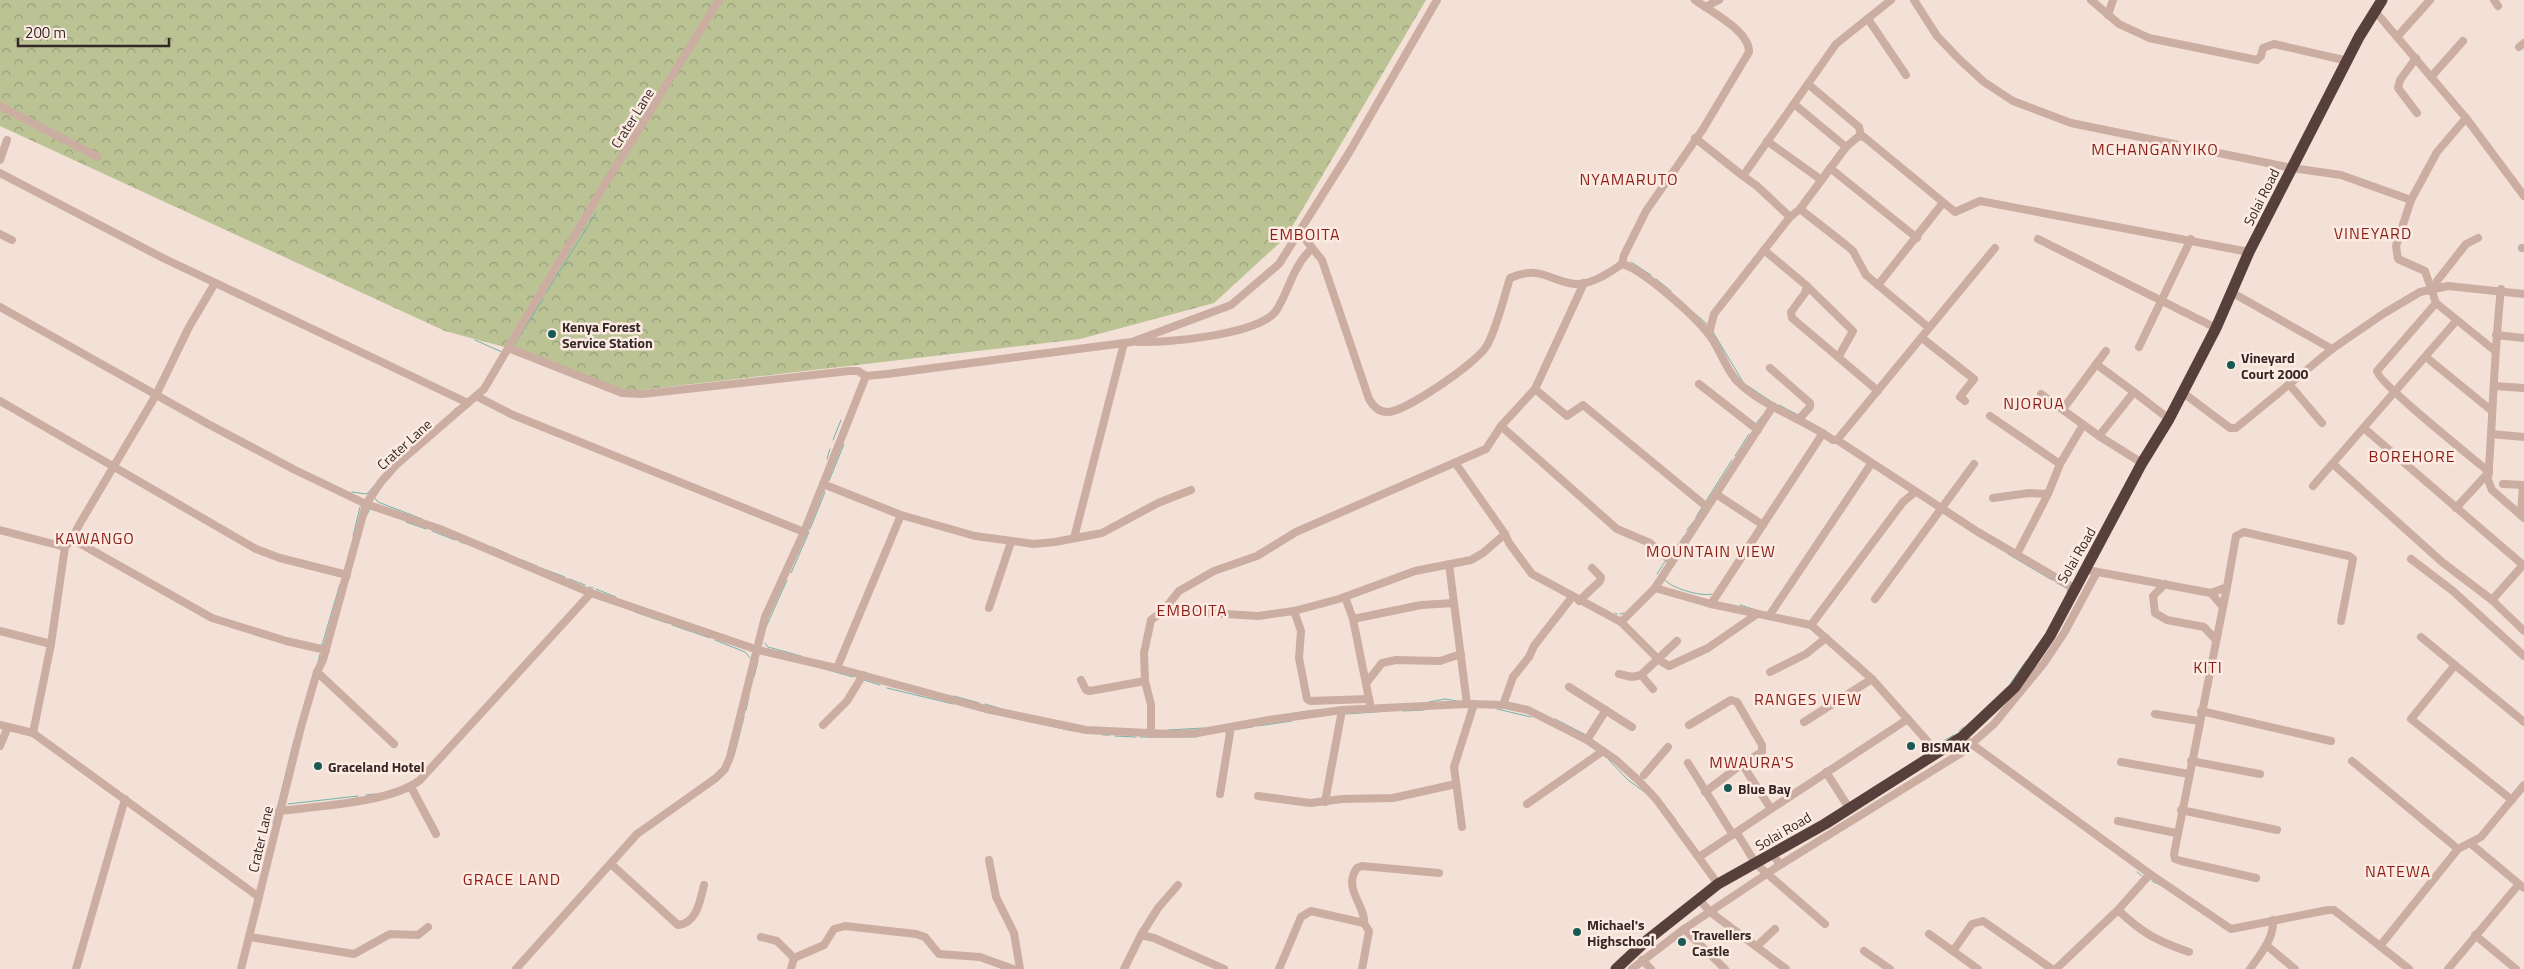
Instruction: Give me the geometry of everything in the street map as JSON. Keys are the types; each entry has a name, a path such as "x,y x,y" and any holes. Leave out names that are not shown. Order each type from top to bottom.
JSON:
{"highway":[{"name":"Solai Road","path":"1616,969 1646,941 1718,884 1773,854 1937,752 1966,740 2030,668 2050,636 2074,588 2092,571 2142,463 2169,418 2216,328 2249,252 2374,10 2382,0"}],"street":[{"name":"Crater Lane","path":"241,969 279,811 366,504 381,482 396,465 484,389 608,179 719,0"},
{"path":"1128,342 1230,305 1279,264 1398,70 1437,0"},
{"path":"1300,232 1322,260 1373,406 1387,412 1403,408 1468,366 1485,349 1510,278 1527,271 1574,284 1584,283 1609,273 1622,264 1624,255 1646,211 1749,52 1749,45 1744,37 1695,0"},
{"path":"1705,7 1719,0"},
{"path":"1743,176 1836,44 1891,0"},
{"path":"1914,0 1937,36 1960,60 1984,82 2013,101 2070,123 2292,168 2341,175 2411,200"},
{"path":"2091,0 2126,28 2149,38 2260,60 2263,48 2274,44 2348,61"},
{"path":"2108,15 2112,0"},
{"path":"2397,37 2430,0"},
{"path":"2374,10 2466,118 2524,196"},
{"path":"1868,19 1906,75"},
{"path":"2431,77 2463,41"},
{"path":"2416,58 2400,80 2398,88 2417,113"},
{"path":"1808,84 1859,127 1861,136 1942,204 1957,212 1969,204 1980,201 2191,239 2249,252"},
{"path":"1794,104 1846,147"},
{"path":"0,106 98,157"},
{"path":"2466,118 2437,152 2411,200 2396,246 2398,259 2424,271 2434,287 2436,303 2494,350"},
{"path":"1709,334 1714,314 1790,217 1800,209 1820,179 1846,147 1861,136"},
{"path":"1695,138 1758,186 1790,217"},
{"path":"0,160 7,140"},
{"path":"1767,141 1820,179"},
{"path":"1830,168 1917,238"},
{"path":"0,173 214,283 468,403"},
{"path":"1878,285 1942,204"},
{"path":"1800,209 1846,245 1853,252 1866,275 1928,327"},
{"path":"0,234 12,240"},
{"path":"2434,287 2466,244 2478,238"},
{"path":"2038,239 2216,328"},
{"path":"2139,347 2191,239"},
{"path":"508,348 631,395 849,371 858,372 866,376 1128,342 1167,341 1211,335 1254,326 1265,321 1276,311 1299,264 1312,248"},
{"path":"1837,440 1994,248"},
{"path":"1764,250 1807,286 1853,331 1839,356"},
{"path":"1622,264 1630,266 1652,281 1709,334 1738,383 1773,406 1799,419 1833,440 1837,440 1941,509 2074,588"},
{"path":"32,732 52,644 65,547 72,539 156,395 189,327 214,283"},
{"path":"1151,734 1151,705 1145,681 1144,653 1151,620 1166,607 1179,591 1214,571 1257,556 1296,532 1456,464 1486,449 1501,426 1535,388 1584,283"},
{"path":"1807,286 1805,293 1791,312 1792,318 1878,391"},
{"path":"2182,392 2230,428 2236,428 2332,349 2383,314 2420,292 2434,287 2501,290 2524,294"},
{"path":"2501,290 2494,350 2494,386 2488,480 2492,490 2523,516"},
{"path":"2231,292 2332,349"},
{"path":"2436,303 2377,371 2379,377 2395,392 2489,472"},
{"path":"0,307 286,466 366,504 440,529 591,593 758,650 837,668 986,708 1086,730 1151,734 1197,733 1269,720 1342,710 1470,704 1503,705 1528,710 1587,740 1640,781 1656,799 1718,884"},
{"path":"2313,486 2365,429 2456,321"},
{"path":"2496,335 2524,338"},
{"path":"1922,338 1974,379 1960,397 1965,401"},
{"path":"1074,538 1128,342"},
{"path":"2063,409 2106,351"},
{"path":"2426,357 2492,411"},
{"path":"2096,364 2169,418"},
{"path":"1770,368 1810,403 1810,407 1799,419"},
{"path":"516,969 637,834 716,778 725,769 730,757 765,617 804,532 866,376"},
{"path":"1699,384 1758,430"},
{"path":"2289,384 2322,424"},
{"path":"2494,386 2524,388"},
{"path":"1535,388 1567,416 1583,405 1707,506"},
{"path":"2099,436 2134,392"},
{"path":"2041,394 2099,436 2142,463"},
{"path":"476,396 513,415 804,532"},
{"path":"0,401 256,549 288,560 347,575"},
{"path":"1621,622 1654,588 1773,406"},
{"path":"1990,416 2060,464"},
{"path":"2016,554 2048,494 2060,464 2070,452 2083,425"},
{"path":"1501,426 1617,529 1650,543 1672,562"},
{"path":"2365,429 2524,565 2492,600"},
{"path":"1711,604 1823,433"},
{"path":"2491,434 2524,437"},
{"path":"1456,464 1532,574 1621,622 1659,660 1669,666 1708,648 1757,614"},
{"path":"1769,616 1871,464"},
{"path":"1875,599 1974,464"},
{"path":"2334,464 2442,562 2492,600 2524,631"},
{"path":"2456,508 2489,472"},
{"path":"823,484 901,515 975,536 1011,542 1055,542 1102,533 1158,503 1191,490"},
{"path":"2503,484 2524,485 2523,516"},
{"path":"1812,626 1903,502 1915,492"},
{"path":"1993,498 2029,493 2048,494"},
{"path":"1716,494 1763,525"},
{"path":"837,668 901,515"},
{"path":"0,530 65,547"},
{"path":"2256,878 2175,859 2176,833 2227,586 2233,544 2239,533 2244,532 2349,556 2353,564 2341,621"},
{"path":"1166,607 1176,611 1258,616 1294,611 1345,597 1415,571 1471,560 1483,554 1505,534"},
{"path":"72,539 212,618 286,641 326,650"},
{"path":"989,608 1011,542"},
{"path":"2411,559 2522,651"},
{"path":"2431,574 2442,562"},
{"path":"1449,564 1470,704 1454,767 1462,827"},
{"path":"1503,705 1513,677 1529,657 1534,646 1576,599 1600,581 1600,577 1592,568"},
{"path":"1632,969 1709,911 1950,759 1966,740 1994,724 2044,663 2064,633 2092,571 2211,593 2227,586"},
{"path":"2146,580 2153,596 2153,607 2160,617 2204,627 2216,640"},
{"path":"2153,596 2165,584"},
{"path":"1654,588 1711,604 1812,626 1872,679 1937,752"},
{"path":"279,811 401,792 411,787 420,780 591,593"},
{"path":"2211,593 2222,606"},
{"path":"1345,597 1352,619 1372,709"},
{"path":"1352,619 1421,605 1454,603"},
{"path":"1294,611 1301,631 1299,658 1306,699 1310,701 1369,699"},
{"path":"2204,627 2220,617"},
{"path":"0,631 52,644"},
{"path":"2421,637 2524,722"},
{"path":"1770,672 1806,654 1826,638"},
{"path":"1618,674 1632,678 1641,675 1677,641"},
{"path":"1367,682 1382,663 1396,660 1440,661 1461,654"},
{"path":"2455,665 2411,719 2512,800"},
{"path":"317,672 394,744"},
{"path":"823,725 847,701 862,675"},
{"path":"1641,675 1653,689"},
{"path":"1804,722 1872,679"},
{"path":"1081,680 1086,690 1090,691 1145,681"},
{"path":"1569,687 1632,727"},
{"path":"1689,725 1734,700 1762,745 1762,752 1742,764 1705,792"},
{"path":"1325,802 1342,710"},
{"path":"1587,740 1606,710"},
{"path":"2201,712 2331,741"},
{"path":"2155,714 2199,721"},
{"path":"1699,857 1908,719"},
{"path":"0,746 4,726 32,732 259,897"},
{"path":"1220,794 1230,733 1227,728"},
{"path":"1966,740 2150,874 2231,929 2334,910 2409,969"},
{"path":"1644,776 1668,747"},
{"path":"1527,804 1603,751"},
{"path":"2191,761 2260,774"},
{"path":"2352,761 2458,849"},
{"path":"2121,762 2189,774"},
{"path":"1688,763 1705,792 1756,864 1825,924"},
{"path":"1742,764 1771,809"},
{"path":"1826,772 1849,808"},
{"path":"1258,796 1310,803 1342,799 1393,798 1456,784"},
{"path":"2380,946 2458,849 2487,831 2524,785"},
{"path":"411,787 436,834"},
{"path":"76,969 125,799"},
{"path":"2181,810 2277,830"},
{"path":"2118,821 2176,833"},
{"path":"2448,969 2475,935 2521,886 2470,843"},
{"path":"1773,854 1780,865"},
{"path":"990,860 996,897 1014,933 1020,969"},
{"path":"611,864 678,925 686,923 694,915 704,885"},
{"path":"1362,969 1369,931 1364,923 1364,912 1354,897 1353,874 1356,868 1362,866 1439,873"},
{"path":"2056,969 2118,910 2150,874"},
{"path":"1124,969 1141,935 1158,908 1178,885"},
{"path":"1700,900 1709,911 1786,969"},
{"path":"2118,910 2132,924 2158,942 2189,952"},
{"path":"1279,969 1301,917 1307,912 1364,923"},
{"path":"2250,969 2274,930 2274,920"},
{"path":"1953,951 1972,924 1983,921 2052,969"},
{"path":"794,958 824,945 834,929 845,926 916,934 925,937 939,954 980,957 1013,969"},
{"path":"250,937 354,954 390,934 418,935 428,927"},
{"path":"1684,929 1725,969"},
{"path":"1757,946 1775,929"},
{"path":"1929,934 1978,969"},
{"path":"1141,935 1154,938 1224,969"},
{"path":"2475,935 2516,969"},
{"path":"761,937 777,942 794,958"},
{"path":"2266,945 2295,969"},
{"path":"1864,951 1890,969"},
{"path":"791,969 794,958"},
{"path":"1642,960 1651,969"}],"green space":[{"path":"0,0 1426,0 1286,237 1214,303 1080,339 624,392 512,349 445,331 0,126"}],"waterway":[{"path":"546,293 596,213"},
{"path":"1631,262 1651,275"},
{"path":"1656,279 1671,291"},
{"path":"513,347 543,299"},
{"path":"1693,312 1707,324"},
{"path":"1713,332 1743,382"},
{"path":"475,340 502,352"},
{"path":"1748,386 1772,402"},
{"path":"1779,405 1798,415"},
{"path":"451,413 456,408"},
{"path":"1755,425 1762,416"},
{"path":"833,440 841,420"},
{"path":"1735,456 1749,434"},
{"path":"829,481 844,444"},
{"path":"827,459 830,449"},
{"path":"1706,501 1732,460"},
{"path":"352,492 367,494 374,486"},
{"path":"810,529 825,492"},
{"path":"375,498 378,502 422,519"},
{"path":"353,536 360,507"},
{"path":"1696,517 1702,507"},
{"path":"367,515 370,508"},
{"path":"1687,530 1694,521"},
{"path":"406,522 426,529"},
{"path":"432,531 455,540"},
{"path":"791,573 809,532"},
{"path":"1680,542 1685,535"},
{"path":"460,542 467,544"},
{"path":"1670,555 1678,544"},
{"path":"492,547 508,554"},
{"path":"2008,554 2052,580"},
{"path":"522,560 537,566"},
{"path":"1657,574 1666,560"},
{"path":"541,568 565,577"},
{"path":"569,579 585,585"},
{"path":"766,627 787,580"},
{"path":"1665,580 1673,586 1687,591 1707,595 1712,594"},
{"path":"2057,583 2068,589 2067,593"},
{"path":"322,645 340,584"},
{"path":"589,587 593,588"},
{"path":"596,589 616,597"},
{"path":"1740,605 1756,610"},
{"path":"635,612 667,623"},
{"path":"1620,614 1624,613"},
{"path":"672,625 710,638"},
{"path":"715,640 745,652 751,659"},
{"path":"765,643 768,647 801,656"},
{"path":"318,663 320,654"},
{"path":"1856,660 1870,673"},
{"path":"754,677 758,661"},
{"path":"2010,684 2026,661"},
{"path":"821,668 853,677"},
{"path":"864,680 880,685"},
{"path":"887,688 953,704"},
{"path":"746,710 749,696"},
{"path":"954,696 979,703"},
{"path":"1429,702 1445,699 1457,701"},
{"path":"985,704 999,708"},
{"path":"1497,709 1531,717"},
{"path":"1294,713 1315,710"},
{"path":"1403,711 1424,710"},
{"path":"1346,714 1389,711"},
{"path":"734,756 744,717"},
{"path":"1008,717 1073,731"},
{"path":"1555,719 1586,735"},
{"path":"1258,726 1292,721"},
{"path":"1233,730 1252,727"},
{"path":"1959,731 1964,727"},
{"path":"1168,730 1204,728"},
{"path":"1103,735 1110,735"},
{"path":"1938,744 1954,735"},
{"path":"1115,736 1136,737"},
{"path":"1140,737 1196,737"},
{"path":"277,809 294,740"},
{"path":"1608,759 1628,780 1646,793"},
{"path":"366,795 375,794"},
{"path":"288,804 358,796"},
{"path":"1663,803 1676,820"},
{"path":"273,823 276,813"},
{"path":"2137,872 2142,876"},
{"path":"2152,881 2160,885"}],"place":[{"name":"Kenya Forest Service Station","path":"552,334"},
{"name":"Vineyard Court 2000","path":"2231,365"},
{"name":"BISMAK","path":"1911,746"},
{"name":"Graceland Hotel","path":"318,766"},
{"name":"Blue Bay","path":"1728,788"},
{"name":"Michael's Highschool","path":"1577,932"},
{"name":"Travellers Castle","path":"1682,942"}],"district":[{"name":"MCHANGANYIKO","path":"2155,149"},
{"name":"NYAMARUTO","path":"1629,179"},
{"name":"VINEYARD","path":"2373,233"},
{"name":"EMBOITA","path":"1305,234"},
{"name":"NJORUA","path":"2034,403"},
{"name":"BOREHORE","path":"2412,456"},
{"name":"KAWANGO","path":"95,538"},
{"name":"MOUNTAIN VIEW","path":"1711,551"},
{"name":"EMBOITA","path":"1192,610"},
{"name":"KITI","path":"2208,667"},
{"name":"RANGES VIEW","path":"1808,699"},
{"name":"MWAURA'S","path":"1752,762"},
{"name":"NATEWA","path":"2398,871"},
{"name":"GRACE LAND","path":"512,879"}]}
